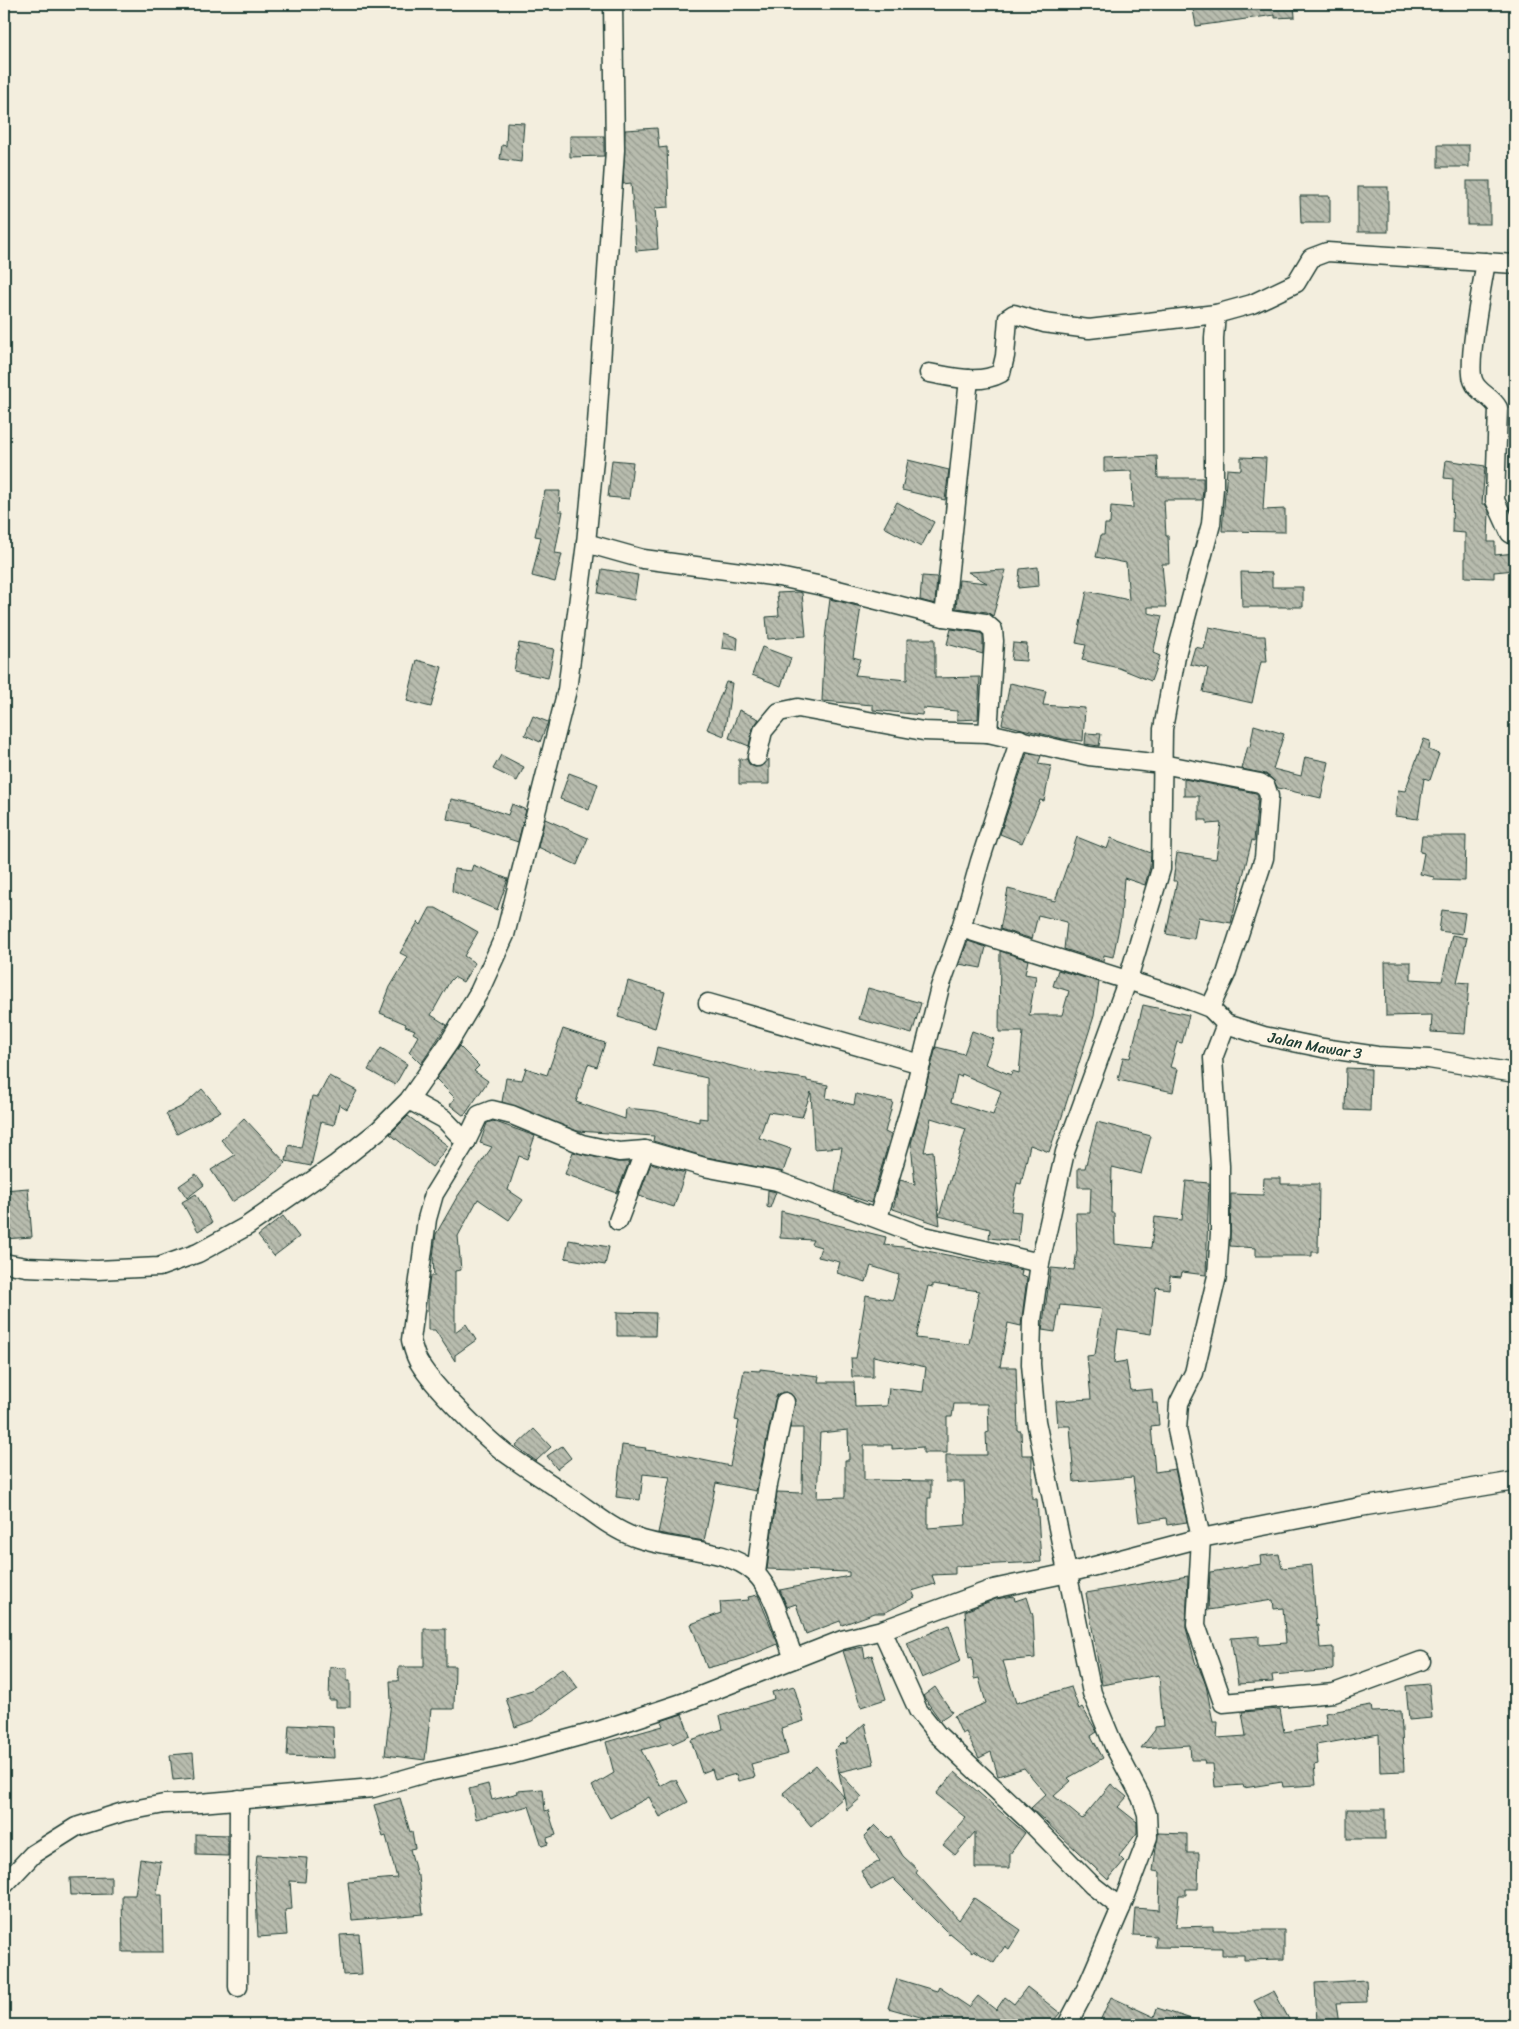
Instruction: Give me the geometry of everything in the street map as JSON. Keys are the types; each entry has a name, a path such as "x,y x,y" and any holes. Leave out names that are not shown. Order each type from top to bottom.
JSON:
{"street":[{"path":"4,1263 26,1267 97,1270 159,1267 198,1253 247,1226 335,1165 379,1130 409,1100 450,1041 480,992 505,935 567,690 586,543 596,439 615,150 613,4"},
{"path":"929,373 970,379 992,377 1001,372 1005,356 1008,318 1014,314 1023,315 1044,323 1089,329 1216,314 1252,304 1296,283 1311,258 1326,252 1515,264"},
{"path":"1486,262 1471,368 1476,388 1494,401 1498,408 1495,500 1510,533 1515,536"},
{"path":"1067,2025 1086,1989 1121,1908 1148,1837 1147,1814 1142,1797 1114,1746 1092,1693 1036,1421 1031,1364 1032,1320 1040,1263 1065,1152 1128,979 1161,869 1163,729 1177,652 1211,524 1214,488 1214,338 1216,314"},
{"path":"944,617 970,379"},
{"path":"586,543 643,558 780,577 944,617 986,623 993,630 988,733"},
{"path":"758,757 763,731 779,712 798,708 922,731 988,733 1088,756 1162,764 1260,782 1266,787 1269,796 1264,858 1226,974 1210,1008"},
{"path":"878,1218 921,1064 940,987 961,928 980,861 1020,739"},
{"name":"Jalan Mawar 3","path":"961,928 1128,979 1210,1008 1226,1024 1264,1036 1323,1048 1377,1056 1429,1059 1515,1073"},
{"path":"708,1003 921,1064"},
{"path":"1226,1024 1213,1058 1220,1166 1220,1233 1217,1276 1194,1373 1179,1403 1177,1430 1200,1538 1196,1625 1223,1703 1334,1693 1422,1661"},
{"path":"409,1100 444,1119 466,1142"},
{"path":"794,1659 767,1586 756,1573 740,1562 726,1556 669,1548 633,1537 606,1522 502,1451 437,1386 420,1365 411,1340 427,1219 434,1194 466,1142 479,1115 492,1110 512,1115 582,1144 619,1152 645,1150 704,1167 776,1181 920,1235 1040,1263"},
{"path":"618,1221 645,1150"},
{"path":"756,1573 767,1490 784,1402"},
{"path":"4,1886 32,1854 76,1827 123,1812 164,1804 200,1803 373,1788 429,1772 510,1755 598,1731 682,1703 842,1640 882,1630 993,1589 1200,1538 1360,1507 1515,1481"},
{"path":"882,1630 918,1710 937,1734 1026,1818 1092,1885 1121,1908"},
{"path":"238,1987 239,1799"}],"building":[{"path":"1192,4 1294,4 1295,17 1275,18 1275,15 1196,26"},
{"path":"507,122 524,123 521,162 500,159 502,145 506,146"},
{"path":"657,128 659,148 667,147 669,207 655,208 658,249 636,251 631,183 623,184 625,130"},
{"path":"570,136 604,136 604,156 570,157"},
{"path":"1438,145 1469,145 1469,167 1438,167"},
{"path":"1467,181 1490,181 1490,224 1467,224"},
{"path":"1358,187 1388,187 1388,232 1358,232"},
{"path":"1300,196 1330,196 1330,223 1301,223"},
{"path":"1157,456 1158,478 1203,478 1203,488 1202,500 1164,500 1169,564 1162,564 1166,607 1148,607 1148,613 1162,616 1153,653 1160,656 1151,681 1119,668 1082,660 1086,645 1076,643 1087,591 1129,600 1126,563 1096,557 1101,535 1104,535 1105,524 1110,524 1111,506 1133,508 1132,471 1104,472 1104,458"},
{"path":"1241,457 1266,458 1263,510 1285,509 1285,532 1222,531 1227,469 1241,470"},
{"path":"612,460 633,462 629,499 608,497"},
{"path":"908,460 949,470 945,500 902,490"},
{"path":"1446,460 1485,466 1482,504 1485,504 1489,511 1488,542 1495,542 1495,555 1515,553 1515,570 1494,572 1494,578 1465,577 1465,533 1452,532 1453,479 1444,478"},
{"path":"545,491 560,491 559,511 563,511 555,553 562,554 555,582 532,576 541,537 535,536"},
{"path":"897,502 934,522 921,547 884,527"},
{"path":"1038,567 1039,586 1018,588 1020,569"},
{"path":"602,569 638,575 634,600 598,593"},
{"path":"1006,570 993,616 987,612 956,608 959,580 987,583 968,572"},
{"path":"1241,572 1272,573 1272,587 1303,587 1303,607 1242,607"},
{"path":"922,576 937,577 935,604 920,600"},
{"path":"777,593 802,593 806,636 768,639 766,617 779,616"},
{"path":"830,599 861,607 853,657 860,659 855,675 907,680 907,639 935,639 935,678 980,677 978,719 957,720 957,711 923,708 922,715 873,710 873,705 822,701 825,638"},
{"path":"1209,627 1254,636 1265,636 1267,662 1261,662 1252,703 1203,692 1208,668 1190,664 1195,647 1204,649"},
{"path":"951,629 983,635 983,654 947,644"},
{"path":"724,633 738,638 737,650 722,648"},
{"path":"519,643 554,649 548,678 514,671"},
{"path":"1013,643 1027,644 1026,661 1011,660"},
{"path":"762,647 791,658 781,686 752,675"},
{"path":"417,660 442,667 431,707 407,701"},
{"path":"726,682 732,683 724,736 707,729"},
{"path":"1010,683 1046,691 1043,705 1085,708 1083,741 1063,739 1002,724"},
{"path":"739,710 759,719 753,728 749,746 729,738"},
{"path":"533,716 548,722 540,742 525,735"},
{"path":"1254,725 1284,734 1273,769 1301,776 1305,757 1329,762 1321,798 1278,788 1266,774 1242,769 1248,746 1250,747"},
{"path":"1086,733 1101,734 1099,746 1085,744"},
{"path":"1424,739 1430,741 1429,750 1439,754 1430,780 1424,778 1418,819 1395,816 1398,790 1405,791"},
{"path":"1027,753 1041,756 1038,764 1051,766 1044,801 1040,800 1022,843 1000,834"},
{"path":"501,755 524,767 517,781 493,769"},
{"path":"739,759 747,759 749,764 755,767 764,765 769,759 769,784 739,784"},
{"path":"569,773 598,784 589,810 560,799"},
{"path":"1184,779 1256,793 1258,797 1254,841 1252,840 1231,923 1198,917 1194,939 1166,934 1177,881 1173,881 1177,853 1216,859 1221,823 1207,824 1207,820 1199,820 1199,796 1184,796"},
{"path":"451,799 472,803 508,815 512,804 526,810 518,842 471,826 472,824 447,819"},
{"path":"545,819 588,838 577,865 538,847"},
{"path":"1422,836 1466,836 1465,881 1434,880 1434,877 1420,874 1424,853 1420,852"},
{"path":"1077,837 1107,849 1111,838 1151,853 1150,867 1145,885 1124,878 1121,918 1113,957 1104,955 1103,961 1064,949 1067,922 1038,915 1032,939 1000,929 1008,889 1055,901"},
{"path":"473,865 508,879 497,910 452,891 454,869 471,871"},
{"path":"430,908 436,908 478,932 464,956 475,963 463,982 454,977 450,981 431,1015 447,1025 421,1064 409,1052 418,1036 413,1033 415,1030 380,1013 390,987 408,957 400,953 418,922 421,925"},
{"path":"1442,910 1465,913 1462,934 1439,931"},
{"path":"1452,935 1467,938 1457,982 1469,983 1465,1034 1431,1032 1432,1015 1386,1016 1385,962 1411,962 1411,979 1442,981"},
{"path":"968,941 986,947 981,968 959,964"},
{"path":"1000,951 1028,960 1025,974 1036,976 1029,1015 1062,1015 1069,991 1053,986 1058,970 1099,982 1094,1016 1049,1152 1030,1145 1021,1184 1017,1183 1011,1211 1021,1212 1018,1241 989,1238 990,1229 939,1216 940,1225 893,1209 900,1180 915,1184 911,1144 936,1047 964,1054 972,1031 994,1039 985,1064 1011,1075 1012,1071 1019,1073 1023,1032 999,1032","holes":["962,1074 1001,1091 993,1115 951,1102 957,1075 961,1077","931,1118 966,1129 939,1216 933,1151 924,1152"]},
{"path":"628,981 665,992 655,1028 618,1017"},
{"path":"868,988 921,1003 912,1034 859,1019"},
{"path":"1143,1005 1189,1015 1182,1043 1177,1042 1170,1067 1178,1069 1173,1092 1118,1080 1123,1057 1130,1058"},
{"path":"563,1029 605,1043 597,1067 588,1064 576,1102 625,1119 626,1108 656,1111 699,1122 699,1118 707,1119 707,1078 653,1066 657,1047 756,1072 807,1079 807,1081 828,1085 826,1098 854,1105 856,1094 893,1102 885,1132 891,1135 871,1203 835,1191 842,1147 814,1149 811,1092 802,1117 768,1112 759,1138 791,1149 783,1172 706,1157 653,1141 654,1136 577,1131 502,1102 506,1078 522,1080 526,1068 547,1075"},
{"path":"459,1046 479,1066 474,1071 488,1081 464,1116 450,1105 455,1098 436,1079"},
{"path":"381,1048 407,1064 395,1085 368,1070"},
{"path":"1346,1068 1371,1069 1370,1111 1345,1110"},
{"path":"329,1076 357,1091 347,1109 339,1104 334,1125 321,1122 311,1166 286,1161 289,1145 301,1148 312,1096 318,1097"},
{"path":"202,1089 221,1111 177,1134 166,1114 183,1106"},
{"path":"408,1116 448,1146 432,1167 390,1134"},
{"path":"244,1118 286,1163 273,1175 232,1202 211,1170 235,1155 221,1140"},
{"path":"493,1121 535,1136 527,1159 519,1156 508,1190 523,1200 509,1220 478,1199 458,1236 461,1270 455,1271 455,1332 466,1324 476,1340 455,1355 455,1361 435,1330 428,1330 428,1291 430,1276 434,1276 433,1257 436,1234 457,1197 492,1147 480,1143 487,1123"},
{"path":"1097,1122 1151,1136 1141,1174 1112,1167 1111,1213 1114,1213 1115,1244 1151,1248 1155,1217 1182,1220 1186,1181 1209,1183 1206,1275 1182,1272 1181,1277 1170,1276 1169,1289 1156,1287 1151,1334 1118,1329 1114,1363 1126,1361 1131,1391 1152,1389 1153,1403 1157,1403 1159,1425 1151,1426 1155,1472 1175,1469 1187,1522 1167,1525 1166,1518 1139,1522 1133,1477 1074,1482 1070,1426 1058,1426 1056,1401 1091,1399 1087,1356 1095,1355 1102,1309 1060,1305 1055,1332 1042,1330 1051,1268 1074,1270 1077,1250 1076,1213 1090,1213 1091,1187 1078,1187 1078,1168 1085,1168"},
{"path":"573,1152 617,1162 629,1162 617,1193 565,1174"},
{"path":"651,1163 685,1173 674,1207 639,1196"},
{"path":"196,1174 204,1185 187,1198 179,1186"},
{"path":"1264,1178 1281,1178 1281,1184 1319,1184 1318,1252 1312,1252 1312,1256 1256,1256 1256,1248 1230,1246 1231,1194 1263,1195"},
{"path":"28,1188 32,1237 4,1239 4,1190"},
{"path":"768,1190 776,1192 770,1208 767,1207"},
{"path":"196,1194 212,1223 198,1231 182,1202"},
{"path":"781,1211 886,1237 884,1245 912,1248 1022,1270 1021,1276 1027,1278 1021,1326 1008,1323 1000,1367 1016,1367 1018,1431 1021,1431 1022,1455 1032,1455 1032,1499 1037,1499 1041,1562 955,1566 955,1574 932,1575 935,1584 912,1591 915,1597 884,1613 875,1613 842,1625 840,1621 806,1634 796,1604 787,1607 780,1590 849,1576 849,1572 767,1569 777,1492 802,1493 803,1428 790,1428 795,1399 787,1392 777,1395 775,1400 756,1491 716,1483 704,1541 658,1533 670,1477 643,1474 640,1500 616,1497 622,1445 646,1448 645,1450 670,1453 730,1466 739,1421 735,1420 744,1370 760,1371 760,1369 819,1376 818,1382 854,1382 855,1407 887,1406 889,1388 923,1392 926,1367 873,1356 873,1377 852,1377 851,1358 856,1358 866,1295 893,1300 899,1275 871,1266 866,1282 837,1273 840,1262 818,1257 821,1247 811,1244 813,1240 780,1238","holes":["933,1284 979,1291 969,1344 916,1338 928,1286 933,1287","954,1404 988,1404 989,1432 986,1433 987,1455 946,1455 946,1482 964,1482 966,1525 928,1528 928,1498 931,1498 931,1481 864,1480 864,1445 892,1445 892,1449 923,1447 923,1453 947,1453 947,1417 952,1417","848,1430 849,1460 845,1460 845,1497 817,1498 820,1433"]},
{"path":"283,1216 299,1237 274,1256 258,1236"},
{"path":"569,1240 609,1247 605,1265 565,1258"},
{"path":"617,1312 656,1313 655,1336 617,1336"},
{"path":"534,1429 551,1447 536,1461 516,1446"},
{"path":"562,1446 571,1458 557,1469 547,1456"},
{"path":"1279,1554 1282,1568 1312,1565 1316,1625 1318,1625 1320,1648 1333,1647 1333,1670 1272,1675 1273,1682 1238,1684 1231,1638 1259,1636 1259,1645 1286,1643 1283,1608 1274,1609 1273,1600 1208,1610 1210,1572 1261,1564 1260,1556"},
{"path":"1188,1576 1186,1628 1196,1665 1198,1665 1206,1685 1213,1722 1218,1722 1217,1738 1246,1736 1242,1712 1280,1709 1284,1732 1327,1725 1325,1713 1371,1705 1372,1712 1401,1711 1404,1771 1380,1772 1379,1734 1316,1745 1318,1764 1314,1765 1316,1785 1283,1787 1282,1782 1244,1788 1243,1785 1215,1787 1213,1764 1205,1764 1204,1760 1191,1760 1190,1745 1141,1748 1155,1730 1155,1727 1163,1726 1159,1675 1102,1685 1086,1593"},
{"path":"758,1595 778,1644 742,1659 707,1668 691,1624 721,1613 720,1602 749,1600 748,1597"},
{"path":"1014,1596 1015,1601 1027,1597 1033,1616 1035,1658 1003,1661 1016,1703 1071,1687 1079,1709 1082,1707 1097,1732 1091,1736 1103,1758 1068,1778 1071,1781 1054,1796 1082,1819 1111,1784 1127,1797 1118,1807 1137,1822 1137,1833 1119,1856 1124,1861 1108,1880 1031,1808 1046,1794 1024,1768 998,1776 991,1752 979,1758 966,1732 962,1734 954,1716 986,1703 979,1678 974,1679 972,1657 969,1658 965,1611 996,1599"},
{"path":"949,1625 961,1661 922,1678 907,1643"},
{"path":"424,1629 446,1629 446,1666 455,1666 454,1709 431,1709 425,1760 385,1755 391,1701 390,1681 398,1681 399,1667 424,1667"},
{"path":"863,1647 865,1658 872,1655 886,1699 861,1707 843,1651"},
{"path":"330,1667 347,1668 347,1681 350,1681 350,1707 336,1707 336,1700 329,1700"},
{"path":"563,1668 578,1688 532,1721 515,1727 506,1698 532,1690"},
{"path":"1429,1684 1432,1718 1409,1720 1406,1686"},
{"path":"794,1686 804,1721 781,1728 788,1754 751,1764 755,1777 738,1781 736,1774 715,1780 712,1769 702,1773 691,1740 723,1729 720,1716 774,1699 772,1692"},
{"path":"935,1687 952,1712 940,1720 923,1696"},
{"path":"682,1714 690,1736 672,1744 671,1742 641,1750 660,1786 671,1780 676,1780 688,1802 660,1817 649,1797 610,1818 592,1786 614,1773 606,1742 663,1726 661,1721"},
{"path":"865,1723 874,1764 839,1772 862,1797 847,1810 834,1750 840,1744 847,1743 847,1739"},
{"path":"289,1725 333,1727 334,1758 287,1756"},
{"path":"193,1753 195,1778 173,1780 170,1755"},
{"path":"816,1765 844,1797 811,1826 783,1793"},
{"path":"955,1772 1025,1833 1010,1854 1010,1868 975,1868 975,1832 955,1855 943,1845 966,1818 936,1794"},
{"path":"488,1784 492,1800 518,1793 517,1791 543,1789 545,1811 548,1810 556,1835 547,1838 548,1844 542,1846 529,1806 476,1819 469,1789"},
{"path":"400,1798 410,1832 412,1831 415,1848 410,1849 417,1876 419,1876 423,1914 352,1920 348,1882 397,1878 386,1836 383,1837 374,1805"},
{"path":"1347,1809 1385,1809 1385,1839 1347,1839"},
{"path":"875,1825 888,1838 891,1836 903,1856 918,1870 916,1873 959,1920 974,1898 1021,1930 1009,1949 1005,1946 994,1963 974,1950 973,1952 949,1934 893,1878 871,1890 861,1871 880,1861 864,1836"},
{"path":"1158,1833 1187,1834 1187,1853 1199,1853 1198,1889 1186,1889 1186,1895 1179,1895 1176,1927 1213,1926 1213,1930 1284,1930 1284,1959 1244,1960 1244,1955 1222,1955 1222,1948 1155,1947 1156,1936 1133,1935 1135,1908 1159,1910 1160,1872 1153,1871"},
{"path":"196,1834 228,1835 228,1856 196,1855"},
{"path":"257,1855 307,1858 305,1882 290,1881 292,1909 285,1910 287,1935 258,1937 255,1875"},
{"path":"140,1859 161,1862 157,1895 162,1895 163,1952 123,1952 122,1895 135,1895"},
{"path":"111,1877 111,1894 71,1895 70,1878"},
{"path":"359,1934 362,1974 343,1975 340,1935"},
{"path":"897,1979 937,1991 939,1987 969,2007 978,1996 996,2010 1005,1997 1014,2004 1027,1987 1060,2013 1050,2025 921,2025 924,2018 888,2008"},
{"path":"1366,1980 1367,2002 1336,2003 1339,2025 1317,2025 1315,1983"},
{"path":"1274,1991 1292,2025 1267,2025 1254,2001"},
{"path":"1111,1997 1154,2017 1157,2008 1201,2022 1200,2025 1098,2025"}]}
